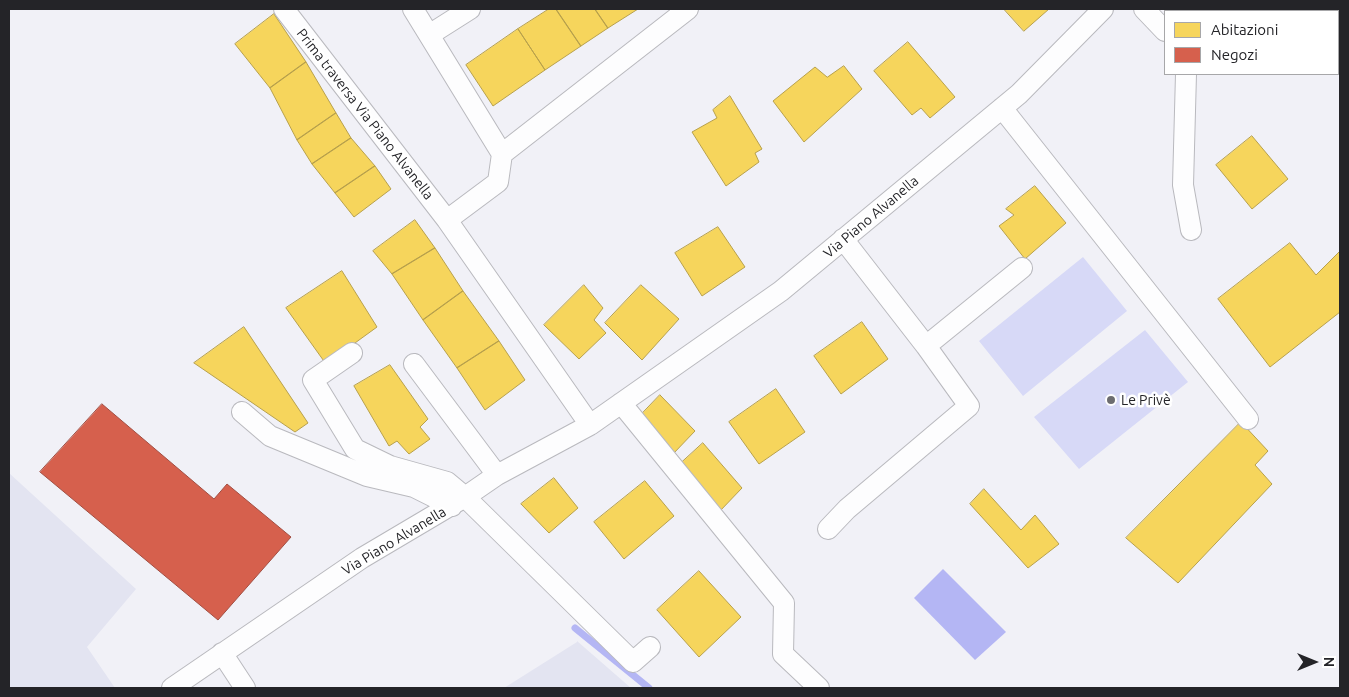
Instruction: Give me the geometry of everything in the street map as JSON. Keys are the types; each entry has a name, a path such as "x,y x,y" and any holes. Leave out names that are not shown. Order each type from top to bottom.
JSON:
{"street":[{"name":"Prima traversa Via Piano Alvanella","path":"284,9 447,220 590,425"},
{"path":"413,9 502,154 498,182 447,220"},
{"path":"430,35 470,9"},
{"path":"502,154 688,9"},
{"name":"Via Piano Alvanella","path":"172,688 362,558 458,501 497,475 590,425 781,291 1019,94 1103,9"},
{"path":"1144,9 1164,30"},
{"path":"1186,75 1183,185 1191,230"},
{"path":"1002,108 1248,419"},
{"path":"828,529 847,509 969,406 926,346 843,239"},
{"path":"926,346 1022,268"},
{"path":"352,353 313,380 355,449 390,466 447,482 458,501 633,662 650,648"},
{"path":"414,364 497,475"},
{"path":"621,403 784,603 783,654 819,688"},
{"path":"242,412 270,436 367,476 414,487 458,501"},
{"path":"222,654 245,688"}],"shaded area":[{"path":"1083,257 1127,311 1023,396 979,341"},
{"name":"Le Privè","path":"1145,330 1188,382 1079,469 1034,417"},
{"path":"9,473 136,589 87,647 115,688 9,688"},
{"path":"577,642 631,688 504,688"}],"water":[{"path":"943,569 1006,632 975,660 914,598"}],"building: Abitazioni":[{"path":"549,9 556,9 581,46 545,70 518,29"},
{"path":"556,9 595,9 608,28 581,46"},
{"path":"595,9 638,9 608,28"},
{"path":"1004,9 1049,9 1024,31"},
{"path":"274,14 306,62 270,88 235,44"},
{"path":"518,29 545,70 493,106 466,65"},
{"path":"908,42 955,97 930,118 921,108 912,115 874,71"},
{"path":"306,62 336,113 297,140 270,88"},
{"path":"844,66 862,89 804,142 773,101 815,67 827,77"},
{"path":"730,96 762,149 755,153 759,162 726,186 692,132 717,118 713,110"},
{"path":"336,113 351,138 312,164 297,140"},
{"path":"1252,136 1288,179 1252,209 1216,165"},
{"path":"351,138 375,166 335,193 312,164"},
{"path":"375,166 391,189 354,217 335,193"},
{"path":"1035,186 1066,223 1025,259 999,226 1014,215 1006,209"},
{"path":"415,220 435,248 392,274 373,251"},
{"path":"718,227 745,267 702,296 675,253"},
{"path":"1290,243 1316,275 1340,251 1340,312 1270,367 1218,299"},
{"path":"435,248 463,291 423,320 392,274"},
{"path":"342,271 377,327 326,364 286,308"},
{"path":"584,285 603,308 594,320 606,333 579,359 544,325"},
{"path":"641,285 679,319 642,360 605,323"},
{"path":"463,291 499,341 457,368 423,320"},
{"path":"862,322 888,359 841,394 814,356"},
{"path":"244,327 308,423 295,432 194,363"},
{"path":"499,341 525,380 485,410 457,368"},
{"path":"390,365 428,419 420,427 430,439 409,454 397,441 389,446 354,386"},
{"path":"776,389 805,432 759,464 729,422"},
{"path":"660,395 695,431 673,454 639,417"},
{"path":"1241,422 1268,451 1255,465 1272,484 1178,583 1126,538"},
{"path":"703,443 742,488 719,512 679,465"},
{"path":"554,478 578,508 549,533 521,504"},
{"path":"645,481 674,516 624,559 594,522"},
{"path":"984,489 1021,530 1035,515 1059,544 1028,568 970,504"},
{"path":"699,571 741,617 699,657 657,610"}],"building: Negozi":[{"path":"102,404 214,499 227,484 291,537 218,620 40,472"}],"waterway":[{"path":"575,628 649,688"}],"place":[{"name":"Le Privè","path":"1111,400"}]}
